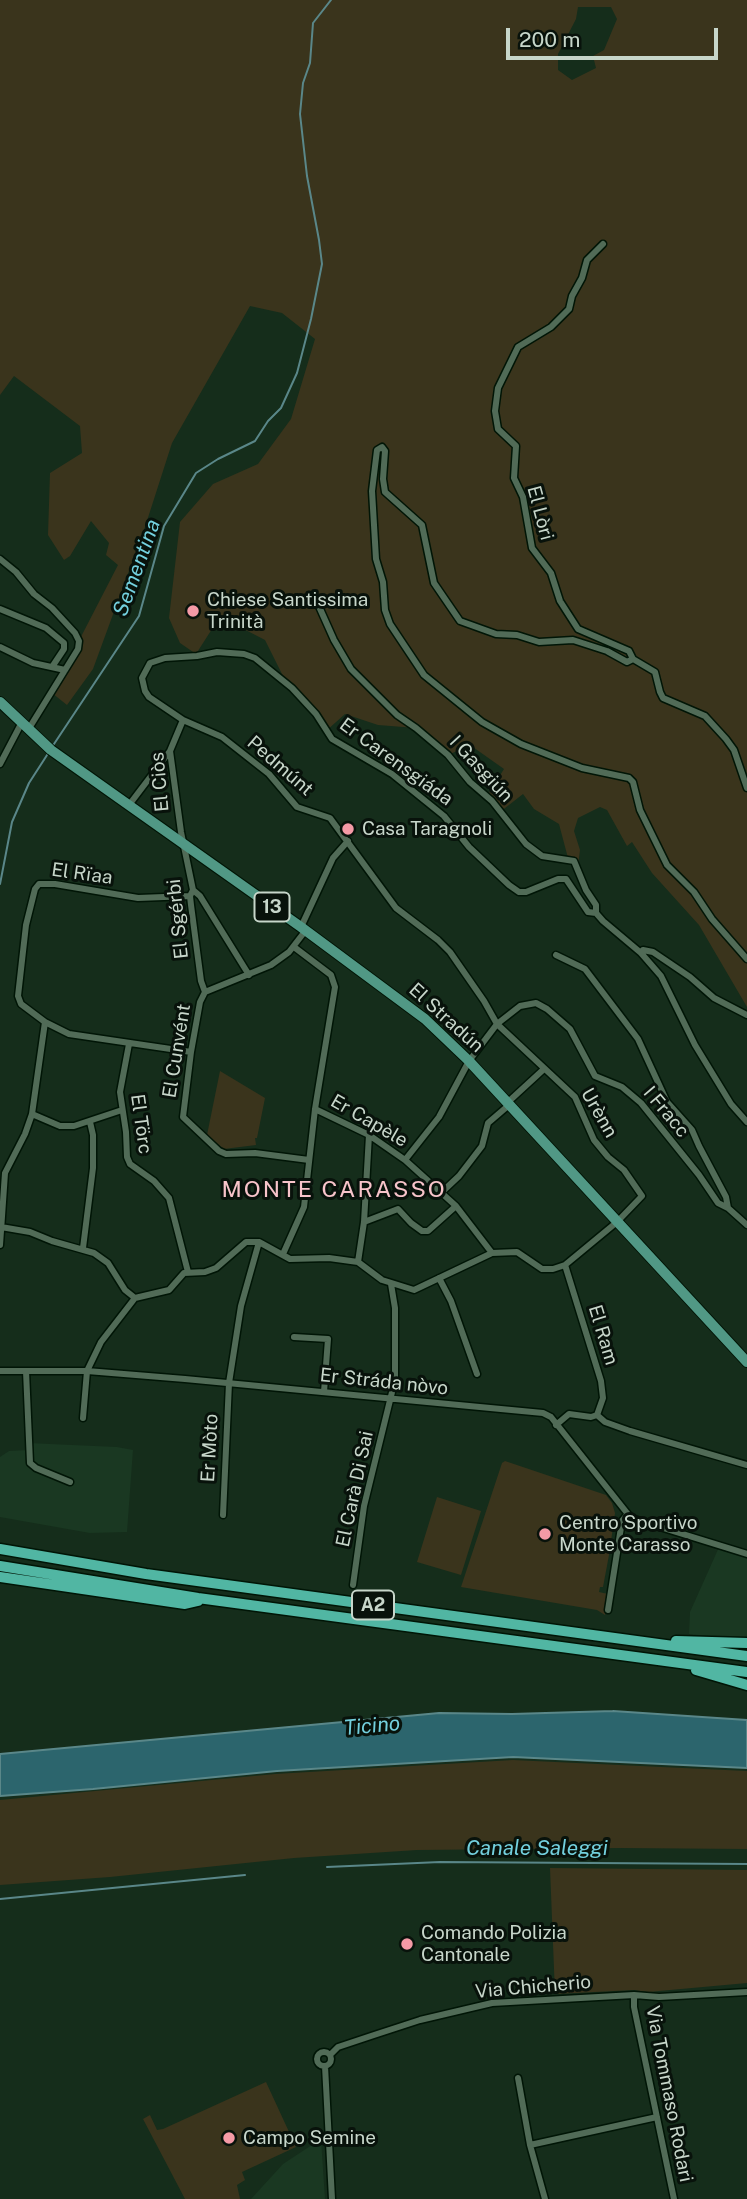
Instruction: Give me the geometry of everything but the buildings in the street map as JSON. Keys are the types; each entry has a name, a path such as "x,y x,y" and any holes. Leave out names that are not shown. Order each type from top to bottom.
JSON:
{"highway":[{"name":"A2","path":"0,1549 146,1574 747,1656"},
{"name":"A2","path":"0,1566 207,1599 747,1672"},
{"name":"A2","path":"0,1577 185,1604 207,1599"},
{"path":"619,1640 747,1643"},
{"path":"653,1658 747,1685"}],"main road":[{"name":"13","path":"0,702 28,730"},
{"name":"El Stradún","path":"28,730 67,762 416,1012 469,1061 747,1362"}],"street":[{"name":"El Lòri","path":"603,244 587,260 569,309 551,327 518,347 498,388 495,411 498,429 516,446 514,478 523,497 532,548 551,573 560,601 578,629 629,651 630,661"},
{"path":"747,788 734,750 726,739 705,716 663,698 655,673 607,651 573,640 540,642 517,635 496,634 460,621 434,583 422,525 385,492 385,451 380,447 377,450 372,499 376,553 383,582 385,610 390,624 424,675 482,722 521,744 574,765 629,778 633,782 640,810 667,864 694,892 712,919 747,959"},
{"path":"0,559 16,572 34,594 52,608 78,637 79,648 28,730 0,764"},
{"name":"I Gasgiún","path":"310,598 317,602 351,669 397,715 448,755 465,776 492,801 530,848 542,856 575,860 586,890 596,905 596,913"},
{"path":"0,609 46,628 64,643 64,649 52,667"},
{"path":"0,647 33,663 65,670"},
{"name":"Er Carensgiáda","path":"223,652 251,656 286,682 316,714 330,737 364,760 393,774 443,816 469,847 514,890 526,892 564,878 588,912 596,913 641,953"},
{"name":"Pedmúnt","path":"223,652 150,663 142,683 146,694 183,720 222,737 269,774 297,807 330,818 396,908 450,952 497,1024"},
{"name":"El Ciòs","path":"183,720 170,751 183,843"},
{"path":"129,804 170,751"},
{"name":"El Cunvént","path":"309,1160 256,1153 226,1154 183,1117 191,1052 200,1002 205,992 271,965 294,947 333,858 348,841"},
{"name":"El Sgérbi","path":"183,843 192,893 201,981 205,992"},
{"name":"El Rïaa","path":"45,1022 21,1004 18,996 26,925 39,884 55,884 138,898 192,893"},
{"path":"192,893 200,895 249,975"},
{"path":"283,1254 304,1207 336,983 331,975 294,947"},
{"path":"747,1015 714,998 690,977 653,952 643,950 641,953 661,976 695,1045 731,1104 747,1122"},
{"path":"556,955 585,969 638,1039 667,1102 692,1130 726,1197 728,1208"},
{"name":"I Fracc","path":"405,1160 444,1111 469,1061 497,1024 524,1004 536,1003 573,1032 595,1076 625,1088 641,1103 718,1203 747,1225"},
{"path":"0,1245 5,1173 33,1114 45,1022 75,1036 191,1052"},
{"name":"Urènn","path":"497,1024 575,1097 594,1140 608,1157 627,1173 642,1193 642,1198 617,1222 565,1265"},
{"name":"El Törc","path":"129,1044 120,1091 127,1160 157,1183 169,1198 188,1272"},
{"path":"442,1192 459,1177 482,1146 488,1124 544,1069"},
{"name":"Er Capèle","path":"316,1109 369,1135 405,1160 456,1206 492,1253"},
{"path":"33,1114 66,1126 90,1122 122,1110"},
{"path":"83,1248 93,1168 93,1135 90,1122"},
{"path":"358,1262 364,1222 369,1135"},
{"path":"364,1222 398,1209 411,1223 422,1231 428,1231 456,1206"},
{"path":"1,1227 30,1232 94,1253 108,1263 125,1290 135,1298"},
{"path":"83,1418 87,1371 101,1342 135,1298 165,1293 172,1289 182,1274 216,1268 250,1241 259,1242 290,1259 316,1258 358,1262 370,1273 391,1284 414,1290 492,1253 517,1252 542,1269 565,1265"},
{"name":"Er Mòto","path":"223,1515 229,1383 241,1306 259,1242"},
{"name":"El Ram","path":"565,1265 601,1381 603,1398 597,1415"},
{"path":"439,1278 451,1301 477,1374"},
{"name":"El Carà Di Sai","path":"353,1586 364,1506 395,1380 395,1308 391,1284"},
{"path":"294,1336 328,1339 324,1392"},
{"name":"Er Stráda nòvo","path":"0,1371 87,1371 542,1413 548,1415 556,1425"},
{"path":"26,1371 29,1460 36,1468 70,1482"},
{"path":"747,1465 630,1431 605,1422 597,1415 569,1415 556,1425 627,1515 634,1520 747,1554"},
{"path":"608,1610 622,1521 627,1515"},
{"name":"Via Chicherio","path":"330,2055 338,2047 420,2020 492,2003 747,1992"},
{"name":"Via Tommaso Rodari","path":"634,1995 634,2007 674,2199"},
{"path":"324,2052 330,2055 330,2063 325,2066 319,2063 318,2055 324,2052"},
{"path":"325,2066 332,2199"},
{"path":"518,2078 530,2145 545,2199"},
{"path":"530,2145 657,2117"}],"shaded area":[{"path":"0,0 747,0 747,1007 699,925 652,873 632,842 627,846 607,810 600,807 578,818 574,831 580,850 578,866 568,858 559,824 534,809 523,794 500,812 487,796 504,769 470,745 448,755 416,728 378,725 345,714 326,731 319,718 286,682 265,640 234,624 212,629 196,654 180,643 169,618 180,522 213,484 258,464 291,419 315,339 282,313 250,306 172,443 145,527 93,669 67,705 52,693 118,565 106,555 109,543 91,521 70,556 64,560 48,535 50,473 82,453 80,426 14,376 0,395","holes":["578,7 611,7 617,19 604,50 593,56 596,68 572,80 558,70 558,54 576,19"]},
{"path":"220,1071 265,1098 255,1138 256,1145 224,1149 207,1135"},
{"path":"28,1443 133,1450 127,1532 90,1533 0,1517 0,1457 9,1451 28,1450"},
{"name":"Centro Sportivo Monte Carasso","path":"505,1461 606,1495 612,1503 615,1513 609,1555 603,1587 600,1587 599,1592 608,1594 605,1615 597,1610 461,1587 502,1463"},
{"path":"437,1497 481,1511 461,1575 417,1562"},
{"path":"720,1545 747,1554 747,1640 689,1634 690,1612"},
{"path":"513,1760 747,1771 747,1849 417,1850 294,1858 0,1885 0,1800 275,1774"},
{"path":"550,1868 747,1870 747,1983 648,1992 634,1990 555,1994"},
{"name":"Campo Semine","path":"266,2082 296,2147 242,2172 245,2180 237,2185 240,2199 185,2199 143,2119 150,2115 157,2130 163,2129"},
{"path":"321,2139 325,2199 251,2199 283,2164"}],"water":[{"name":"Ticino","path":"613,1711 747,1720 747,1768 513,1757 277,1771 0,1796 0,1754 439,1713"}],"waterway":[{"name":"Sementina","path":"52,747 139,616 164,526 196,473 255,441 268,421 281,408 297,373 322,264 300,114 303,83 310,63 313,23 331,0"},
{"name":"Sementina","path":"0,884 12,822 29,783 49,752"},
{"name":"Canale Saleggi","path":"327,1867 440,1862 747,1864"},
{"name":"Canale Saleggi","path":"0,1899 245,1875"}],"place":[{"name":"Chiese Santissima Trinità","path":"193,611"},
{"name":"Casa Taragnoli","path":"348,829"},
{"name":"Centro Sportivo Monte Carasso","path":"545,1534"},
{"name":"Comando Polizia Cantonale","path":"407,1944"},
{"name":"Campo Semine","path":"229,2138"}],"district":[{"name":"MONTE CARASSO","path":"334,1190"}]}
